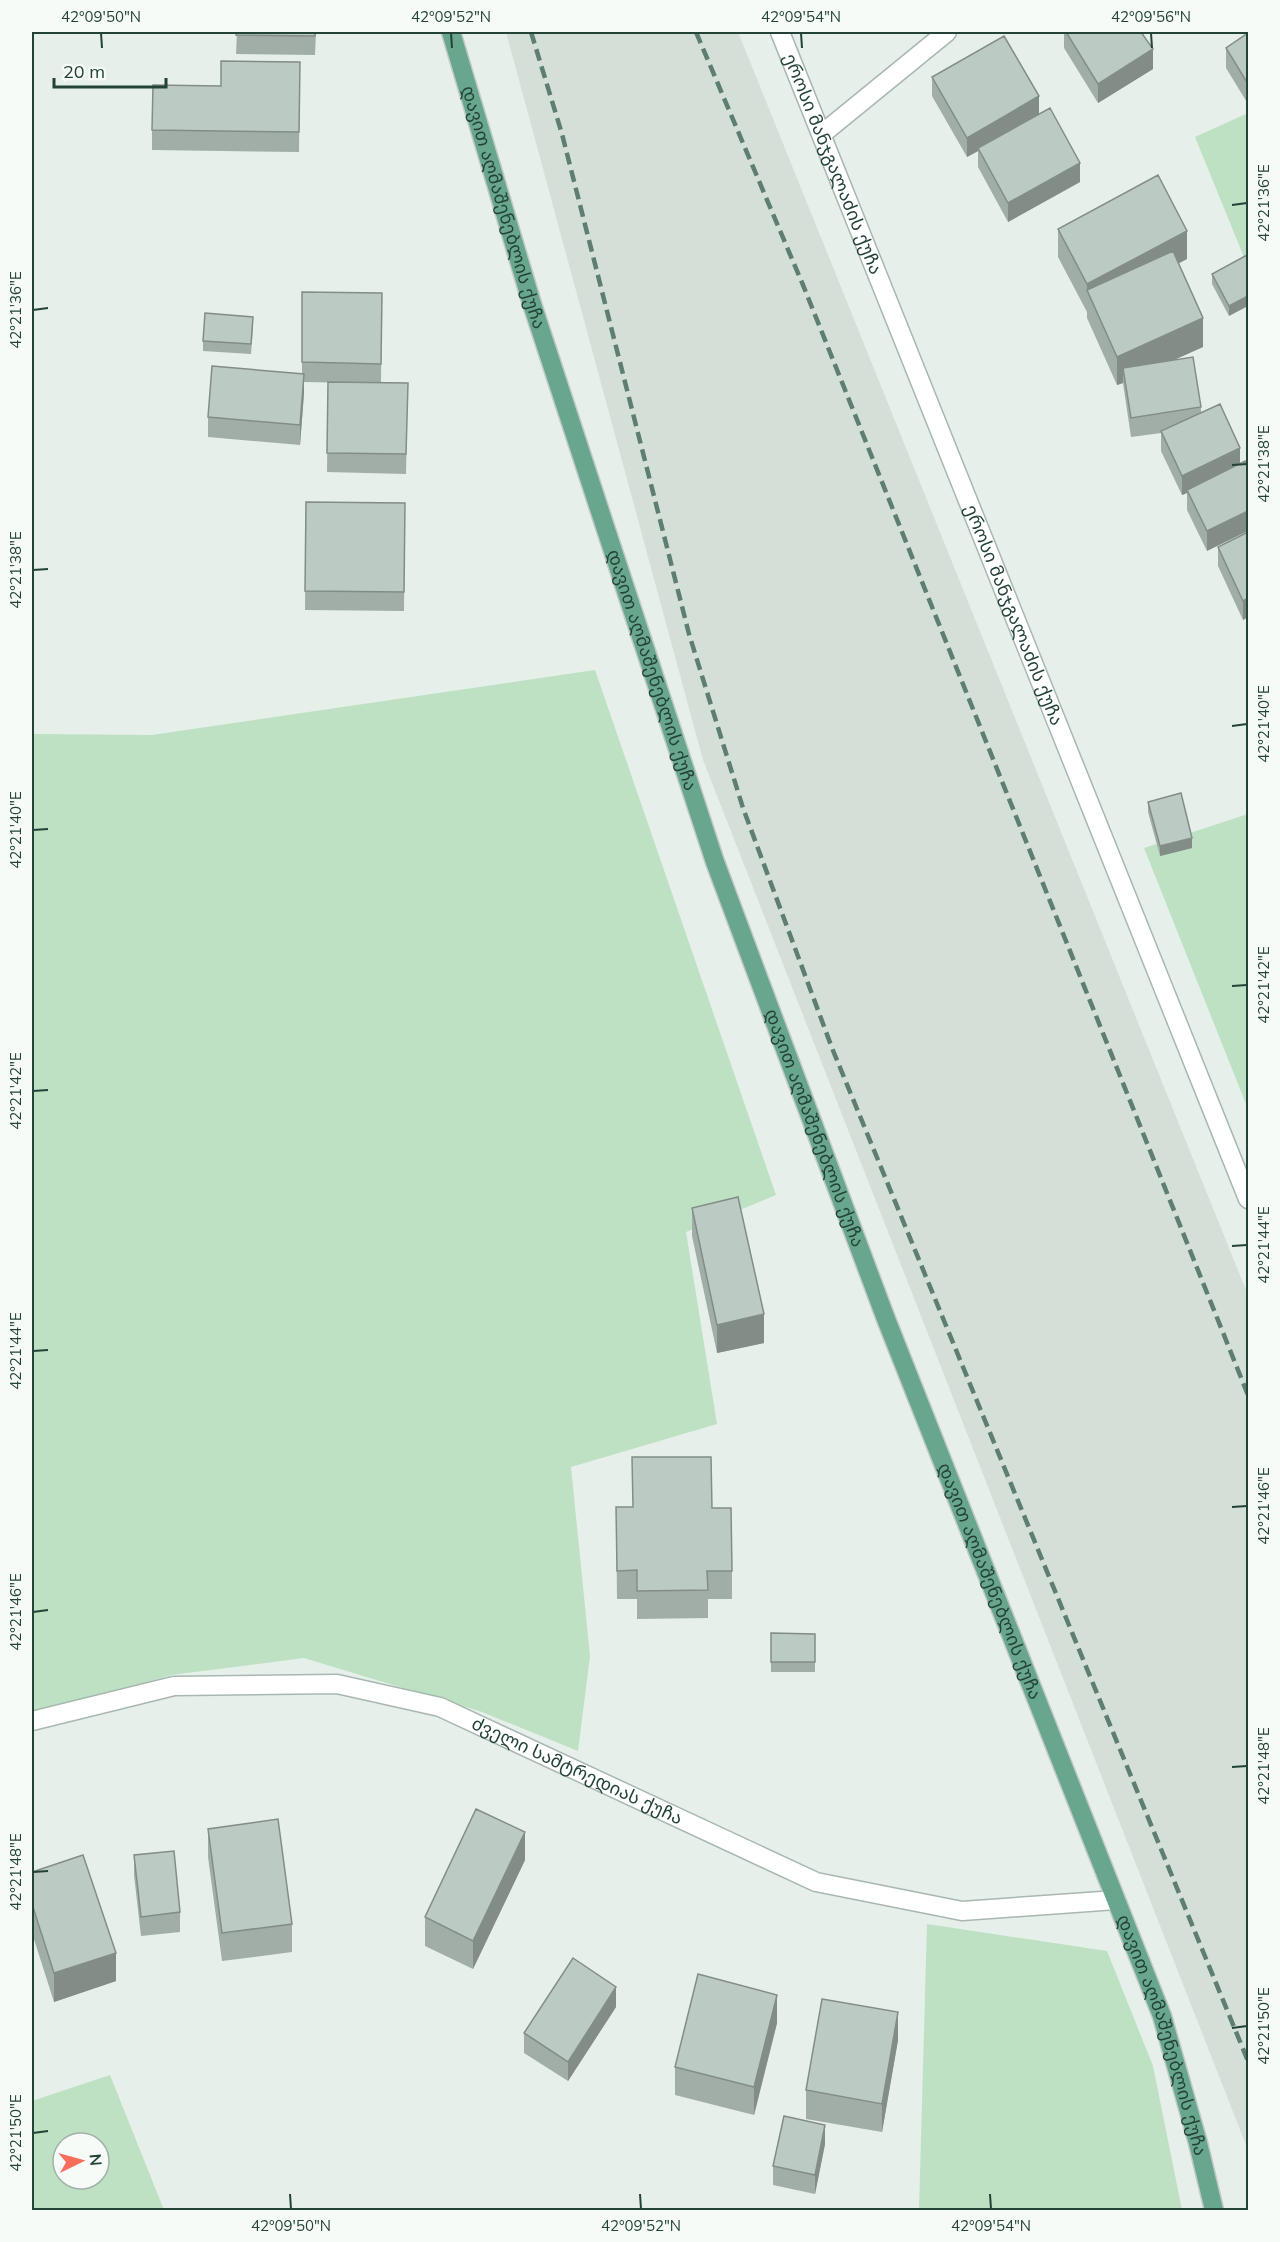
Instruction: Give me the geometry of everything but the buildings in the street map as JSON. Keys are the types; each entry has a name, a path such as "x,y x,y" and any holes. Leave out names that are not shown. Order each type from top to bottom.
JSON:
{"main road":[{"name":"დავით აღმაშენებლის ქუჩა","path":"451,32 536,316 716,862 886,1319 1162,2016 1198,2143 1214,2211"}],"street":[{"name":"ეროსი მანჯგალაძის ქუჩა","path":"780,32 1248,1199"},
{"path":"822,134 947,32"},
{"name":"ძველი სამტრედიას ქუჩა","path":"32,1721 174,1686 338,1684 440,1707 816,1882 962,1911 1116,1900"}],"shaded area":[{"path":"506,32 738,32 1248,1295 1248,2150 703,760"}],"green space":[{"path":"1248,113 1248,267 1195,137"},
{"path":"595,670 776,1195 686,1232 717,1424 571,1467 590,1656 578,1751 482,1712 304,1658 171,1675 32,1717 32,734 152,735"},
{"path":"1248,814 1248,1109 1144,848"},
{"path":"927,1924 1107,1951 1153,2066 1182,2210 919,2210"},
{"path":"110,2075 164,2210 32,2210 32,2101"}],"railway":[{"path":"531,32 562,134 689,634 743,808 832,1048 1248,2061"},
{"path":"696,32 803,285 1248,1395"}]}
